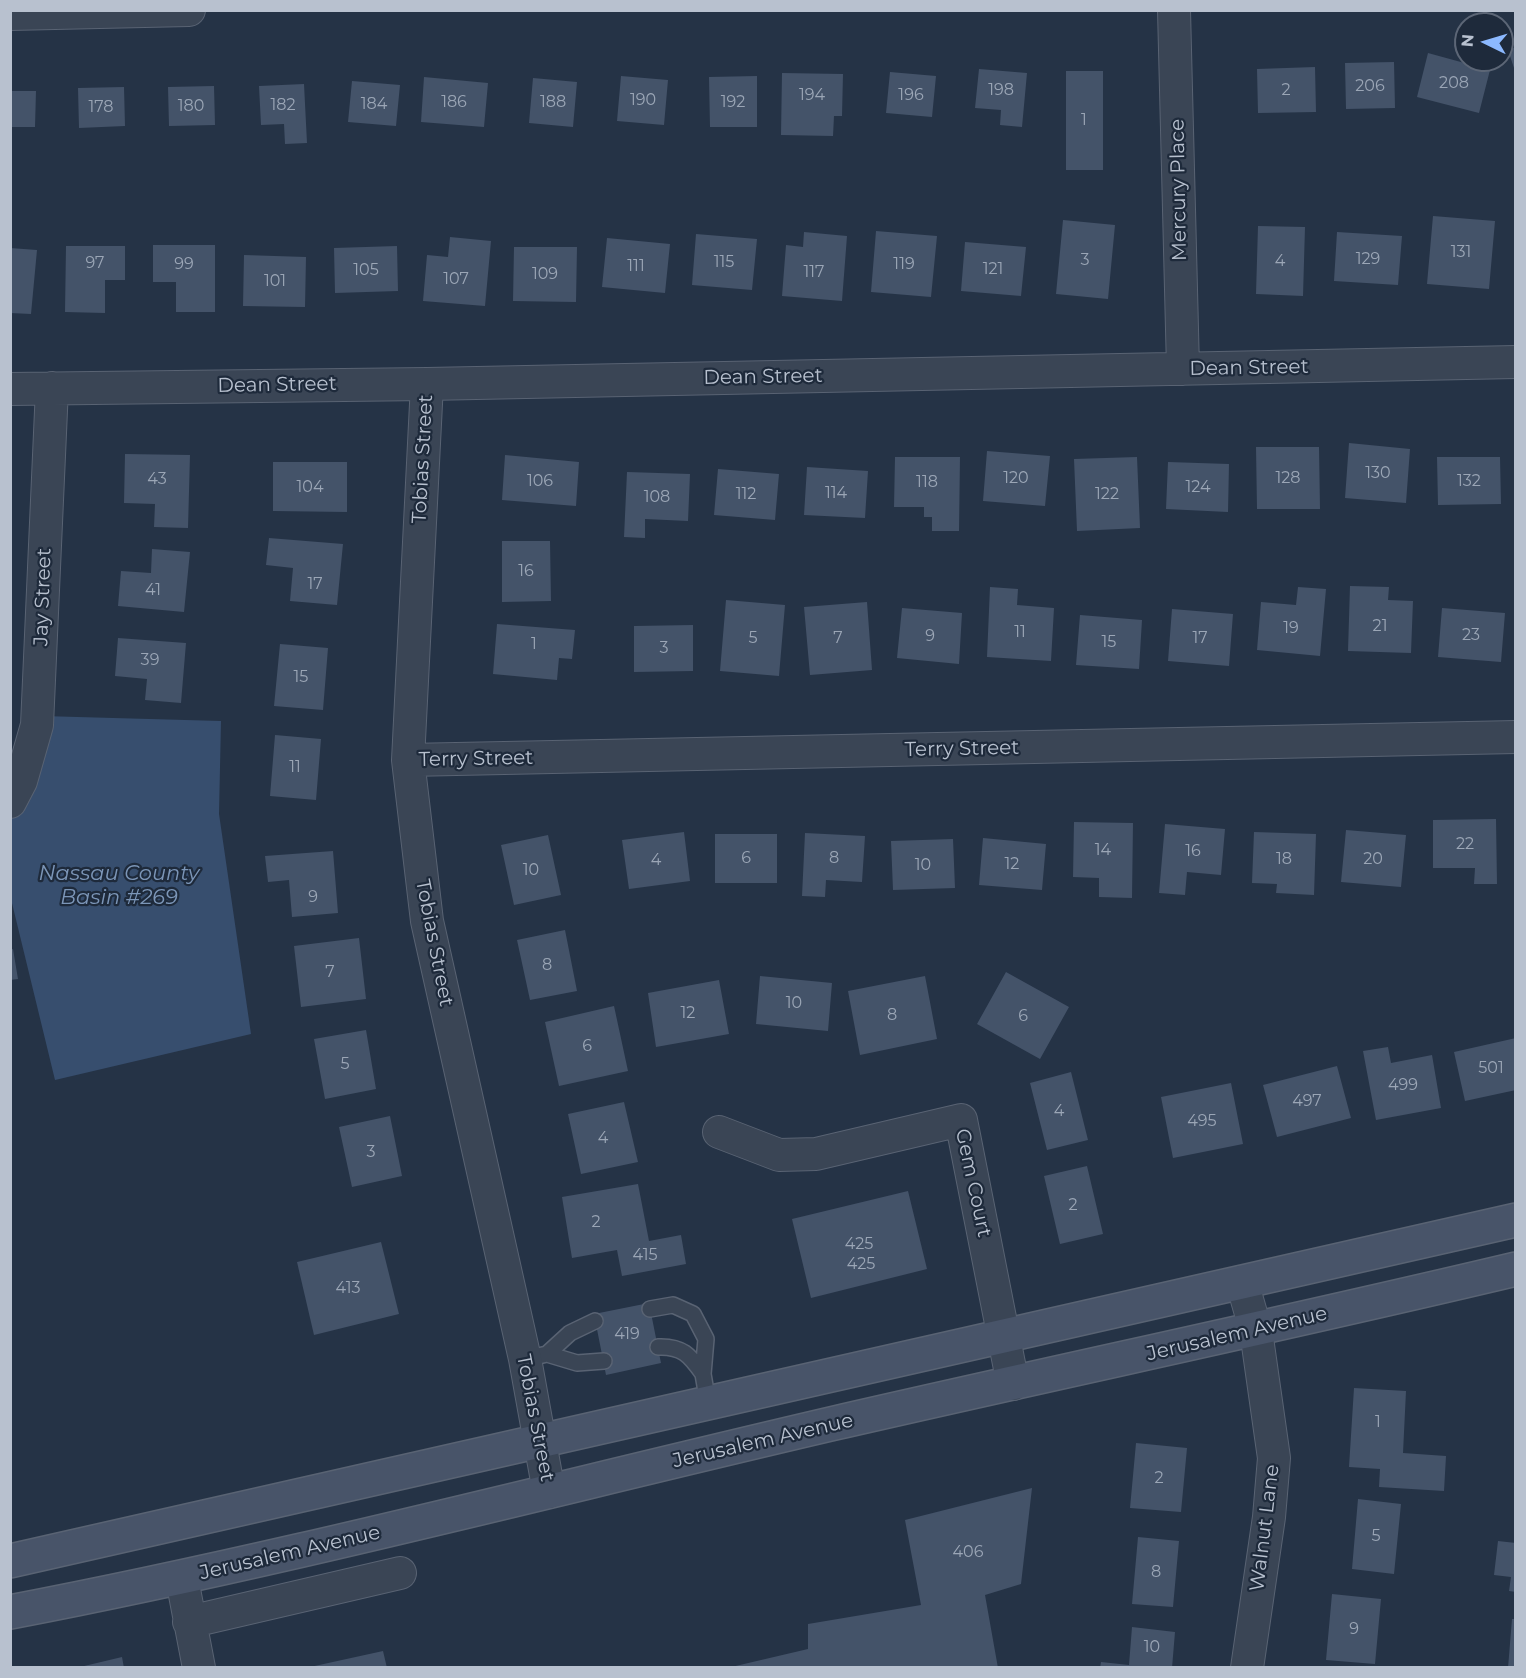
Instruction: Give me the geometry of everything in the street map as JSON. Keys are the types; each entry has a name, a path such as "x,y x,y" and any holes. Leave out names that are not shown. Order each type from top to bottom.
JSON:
{"main road":[{"path":"10,1561 539,1441 705,1388 1003,1336 1515,1220"},
{"name":"Jerusalem Avenue","path":"10,1612 182,1579 836,1423 1257,1331 1515,1269"}],"street":[{"path":"10,14 189,10"},
{"name":"Mercury Place","path":"1174,10 1183,369"},
{"name":"Dean Street","path":"10,389 427,384 1515,362"},
{"name":"Tobias Street","path":"427,384 408,760 427,921 536,1357 539,1441 549,1492"},
{"name":"Jay Street","path":"10,802 21,781 37,726 52,388"},
{"name":"Terry Street","path":"408,760 1515,737"},
{"name":"Gem Court","path":"719,1132 778,1155 816,1154 961,1120 1013,1384"},
{"name":"Walnut Lane","path":"1242,1282 1257,1331 1274,1458 1269,1517 1247,1668"},
{"path":"189,1622 400,1573"},
{"path":"182,1579 199,1668"}],"lane":[{"path":"650,1309 673,1305 693,1314 706,1339 705,1388"},
{"path":"536,1357 570,1333 595,1321"},
{"path":"658,1347 675,1347 690,1355 705,1388"},
{"path":"536,1357 577,1363 604,1361"}],"water":[{"name":"Nassau County Basin #269","path":"42,716 221,721 219,814 251,1034 55,1080 11,899 10,807"}],"building":[{"path":"1516,47 1516,71 1514,68 1514,48"},
{"path":"1428,53 1454,60 1454,72 1489,72 1479,113 1417,97"},
{"path":"1394,62 1395,108 1346,109 1345,63"},
{"path":"1315,67 1316,112 1258,113 1257,69"},
{"path":"979,69 1027,73 1022,127 1000,125 1001,110 975,108"},
{"path":"1066,71 1103,71 1103,170 1066,170"},
{"path":"890,72 936,76 932,117 886,113"},
{"path":"782,73 843,74 842,116 834,116 833,136 781,135"},
{"path":"621,76 668,80 664,125 617,121"},
{"path":"757,76 757,127 710,127 709,77"},
{"path":"424,77 488,83 484,127 421,122"},
{"path":"533,78 577,82 573,127 529,123"},
{"path":"352,81 400,85 396,126 348,122"},
{"path":"304,84 307,143 285,144 284,124 261,125 259,86"},
{"path":"214,86 215,125 169,126 168,87"},
{"path":"124,87 125,126 79,128 78,88"},
{"path":"10,91 36,91 35,127 10,127"},
{"path":"1433,216 1495,221 1489,289 1427,284"},
{"path":"1063,220 1115,225 1108,299 1056,294"},
{"path":"1258,226 1305,227 1303,296 1256,294"},
{"path":"876,231 937,236 931,297 871,292"},
{"path":"804,232 847,236 842,301 782,296 786,245 803,247"},
{"path":"1337,232 1402,236 1398,285 1334,281"},
{"path":"696,234 757,239 752,290 692,285"},
{"path":"450,237 491,241 485,306 423,301 427,255 448,257"},
{"path":"607,238 670,244 665,293 602,287"},
{"path":"965,242 1026,247 1021,296 961,291"},
{"path":"153,245 215,245 215,312 176,312 176,282 153,282"},
{"path":"66,246 125,246 125,280 105,280 105,313 65,312"},
{"path":"397,246 398,291 335,293 334,248"},
{"path":"514,247 577,247 576,302 513,301"},
{"path":"10,248 37,250 31,314 10,313"},
{"path":"244,255 306,257 305,307 243,306"},
{"path":"1349,443 1410,449 1406,503 1345,498"},
{"path":"1256,447 1319,447 1320,509 1257,509"},
{"path":"987,451 1050,456 1045,506 983,501"},
{"path":"125,454 190,455 188,528 154,527 155,504 124,503"},
{"path":"505,455 579,462 576,506 502,500"},
{"path":"895,457 960,457 959,531 932,531 932,517 924,517 924,507 894,507"},
{"path":"1137,457 1140,528 1077,531 1074,459"},
{"path":"1437,457 1500,457 1501,504 1438,505"},
{"path":"273,462 347,462 347,512 273,511"},
{"path":"1168,462 1229,464 1228,512 1166,509"},
{"path":"807,467 868,471 865,518 804,515"},
{"path":"718,469 779,474 775,520 714,515"},
{"path":"627,472 690,474 688,521 645,519 645,538 624,537"},
{"path":"269,538 343,544 337,605 290,601 293,568 266,565"},
{"path":"502,541 550,541 551,601 502,602"},
{"path":"152,549 190,552 184,612 118,606 121,571 151,573"},
{"path":"1350,586 1389,587 1388,600 1413,601 1411,653 1348,651"},
{"path":"990,587 1018,589 1017,605 1054,608 1051,661 987,657"},
{"path":"1298,587 1326,589 1320,656 1257,650 1261,602 1296,605"},
{"path":"726,600 785,605 779,676 720,671"},
{"path":"867,602 872,670 810,675 804,607"},
{"path":"902,608 962,613 959,664 897,658"},
{"path":"1442,608 1505,613 1501,662 1438,657"},
{"path":"1172,609 1233,614 1229,666 1168,661"},
{"path":"1080,615 1142,620 1139,669 1076,665"},
{"path":"497,624 575,630 572,659 559,658 557,680 493,674"},
{"path":"693,625 693,671 634,672 634,626"},
{"path":"118,638 186,643 181,703 145,700 147,679 115,676"},
{"path":"280,644 328,648 323,710 274,706"},
{"path":"275,735 321,739 316,800 270,796"},
{"path":"1496,819 1497,884 1474,884 1475,868 1433,868 1433,820"},
{"path":"1074,822 1133,823 1132,898 1099,897 1099,878 1073,877"},
{"path":"1165,824 1225,829 1221,875 1187,872 1185,895 1159,893"},
{"path":"1346,830 1406,835 1401,887 1341,882"},
{"path":"684,832 690,881 629,889 622,840"},
{"path":"1254,832 1316,834 1314,895 1276,893 1277,884 1252,883"},
{"path":"805,833 865,836 862,882 826,880 825,897 802,896"},
{"path":"715,834 777,834 777,883 715,883"},
{"path":"548,835 561,895 514,905 501,845"},
{"path":"983,838 1046,844 1042,890 979,885"},
{"path":"953,839 955,888 893,890 891,841"},
{"path":"333,851 338,913 292,917 289,880 268,882 265,856"},
{"path":"565,930 577,991 530,1000 517,940"},
{"path":"359,938 366,999 301,1007 294,946"},
{"path":"13,949 18,979 10,980 10,950"},
{"path":"1006,972 1069,1007 1040,1059 977,1024"},
{"path":"760,976 832,983 828,1031 756,1024"},
{"path":"925,976 937,1039 860,1055 848,991"},
{"path":"719,980 729,1034 656,1047 648,993"},
{"path":"614,1006 628,1071 559,1086 545,1022"},
{"path":"366,1030 376,1089 325,1099 314,1039"},
{"path":"1516,1038 1516,1090 1465,1101 1454,1052"},
{"path":"1388,1047 1391,1063 1432,1055 1441,1108 1376,1120 1363,1051"},
{"path":"1337,1066 1351,1118 1277,1137 1263,1085"},
{"path":"1071,1072 1088,1140 1047,1150 1030,1083"},
{"path":"1231,1083 1243,1144 1173,1158 1161,1097"},
{"path":"624,1102 638,1162 581,1174 568,1114"},
{"path":"390,1116 402,1176 352,1187 339,1127"},
{"path":"1087,1166 1103,1234 1060,1244 1044,1176"},
{"path":"638,1184 649,1241 681,1235 686,1264 622,1276 617,1250 572,1258 562,1197"},
{"path":"908,1191 927,1269 811,1298 792,1219"},
{"path":"381,1242 399,1314 314,1335 297,1262"},
{"path":"649,1303 661,1363 606,1375 594,1314"},
{"path":"1354,1388 1406,1391 1403,1453 1446,1456 1444,1491 1379,1487 1380,1469 1349,1467"},
{"path":"1136,1443 1187,1448 1181,1512 1130,1508"},
{"path":"1032,1488 1021,1584 985,1595 998,1668 727,1668 808,1649 808,1624 921,1605 905,1520"},
{"path":"1358,1499 1401,1504 1394,1574 1352,1569"},
{"path":"1138,1537 1179,1541 1173,1607 1132,1604"},
{"path":"1498,1541 1516,1543 1516,1592 1509,1591 1511,1577 1494,1575"},
{"path":"1332,1594 1381,1599 1375,1664 1326,1660"},
{"path":"1512,1619 1516,1619 1516,1668 1508,1668"},
{"path":"1132,1627 1175,1632 1172,1668 1100,1668 1101,1662 1129,1665"},
{"path":"383,1651 387,1668 310,1668 310,1667"},
{"path":"122,1657 124,1668 80,1668 80,1667"}]}
